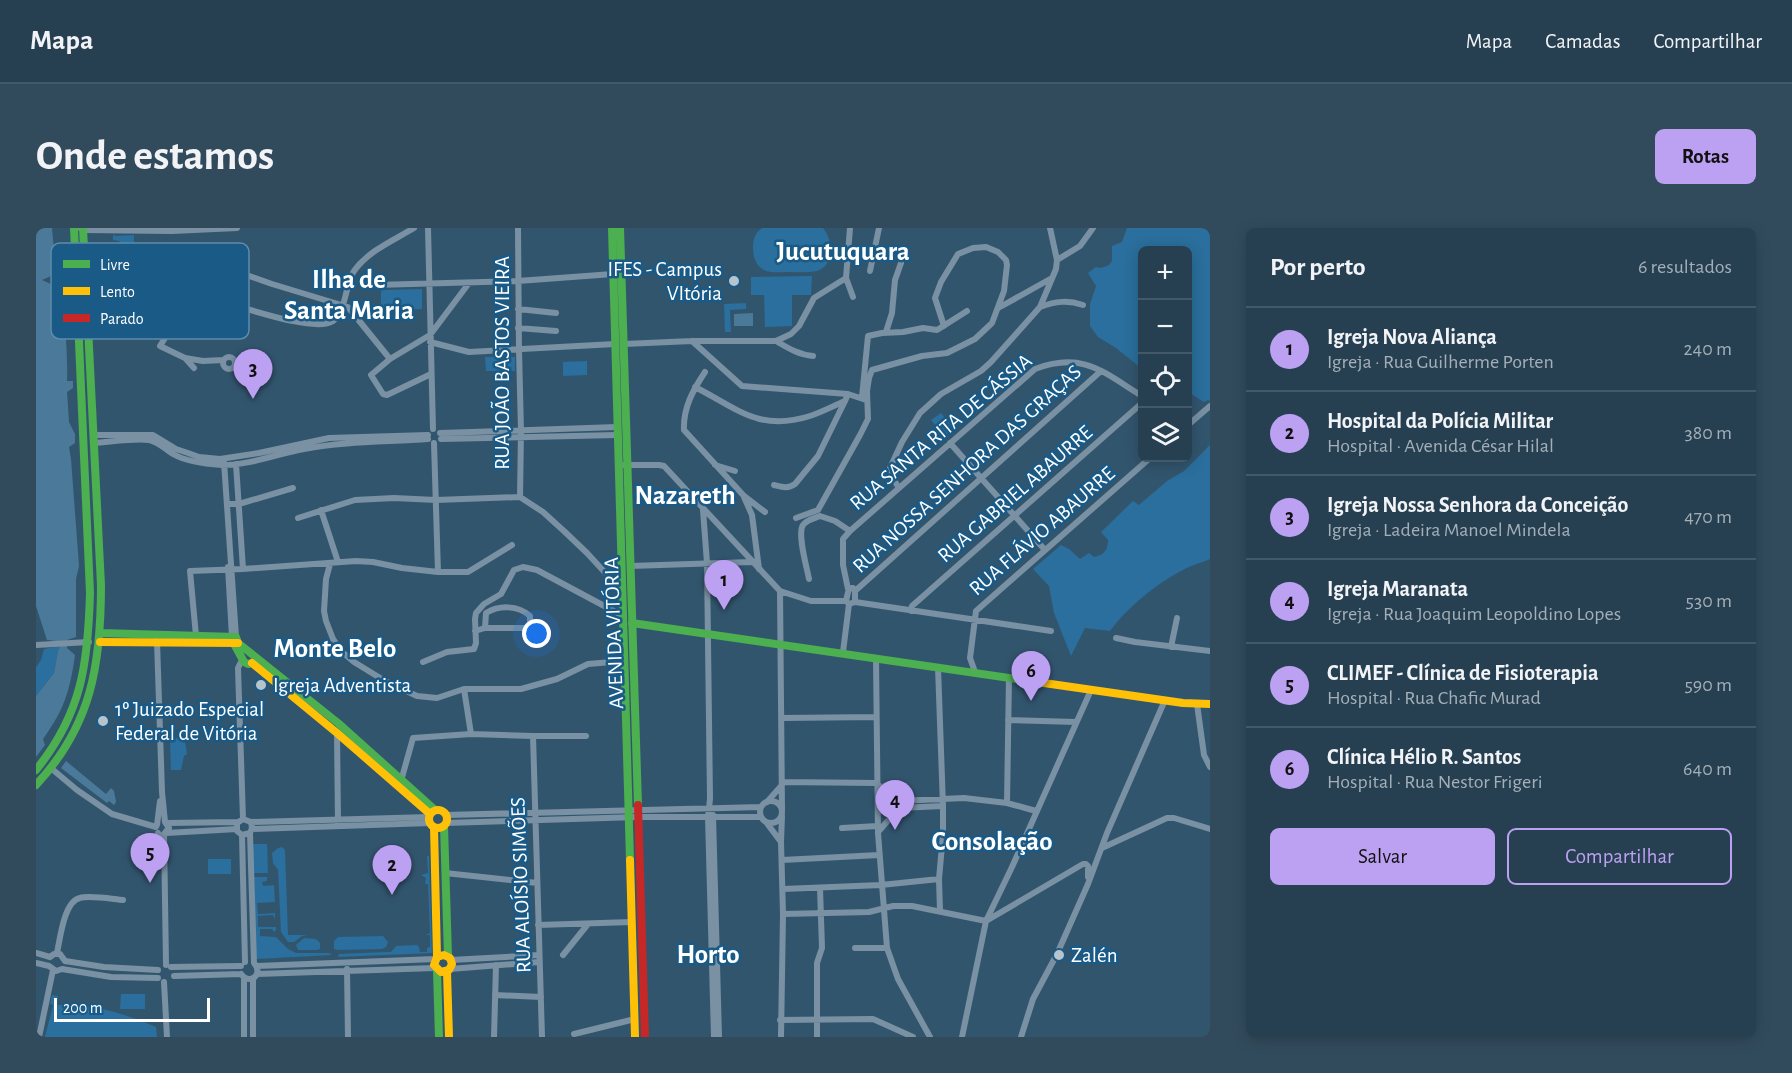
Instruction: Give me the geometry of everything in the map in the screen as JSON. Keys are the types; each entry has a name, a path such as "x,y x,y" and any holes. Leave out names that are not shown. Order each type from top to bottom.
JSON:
{"main road":[{"name":"AVENIDA VITÓRIA","path":"612,228 613,274 620,344 617,431 623,465 632,623 632,922 635,1037"},
{"name":"AVENIDA VITÓRIA","path":"620,228 622,612 645,1037"},
{"path":"36,770 51,752 71,717 83,677 90,624 83,339"},
{"path":"36,785 52,769 70,742 86,705 97,664 101,585 90,339"},
{"path":"622,612 625,619 632,623 1091,690 1210,704"},
{"path":"90,624 100,638"},
{"path":"157,638 196,636 235,640 248,658 399,784"},
{"path":"100,638 235,640"},
{"path":"248,658 338,723 432,818 438,828 446,821"},
{"path":"51,752 52,769"},
{"path":"432,818 442,811 446,821 449,1037"},
{"path":"432,818 436,958 434,963 439,1037"},
{"path":"436,958 442,955 449,964"},
{"path":"436,970 442,973 449,964"}],"street":[{"path":"80,229 237,228"},
{"path":"249,309 312,325 332,322 342,306 352,273 364,259 414,228"},
{"path":"428,228 433,429 431,430 434,438 438,572"},
{"name":"RUA JOÃO BASTOS VIEIRA","path":"518,228 520,497"},
{"path":"850,228 846,278 853,297"},
{"path":"870,271 879,228"},
{"path":"899,488 890,474 890,468 902,442 921,413 941,394 981,371 1040,308 1052,278 1056,260 1050,228"},
{"path":"1056,260 1080,246 1093,228"},
{"path":"864,398 872,370 922,356 947,353 981,335 992,323 1004,291 1007,265 999,252 986,247 964,250 958,254 941,282 935,298 944,326"},
{"path":"886,332 892,313 895,279 901,263"},
{"path":"375,285 518,281 613,274"},
{"path":"249,276 348,307 390,359"},
{"path":"430,338 469,352 692,341 776,341 791,334 799,326 807,315 814,298 846,278"},
{"path":"999,307 1052,278"},
{"path":"431,374 385,395 371,375 390,359 430,338 469,283"},
{"path":"1040,308 1058,302 1071,301 1083,304"},
{"path":"518,309 556,313"},
{"path":"808,579 802,540 803,526 819,513 867,419 864,398 868,336 923,328 933,330 944,326 967,311"},
{"path":"518,328 556,331"},
{"path":"163,339 159,346 185,358 203,361 223,360 225,368 229,370 234,367 242,375 254,380"},
{"path":"692,341 742,386 848,394 864,398"},
{"path":"776,341 795,352 813,356"},
{"path":"185,358 194,368"},
{"name":"RUA SANTA RITA DE CÁSSIA","path":"850,603 852,590 842,549 843,539 1035,369 1047,364 1078,362 1091,365 1138,393"},
{"name":"RUA NOSSA SENHORA DAS GRAÇAS","path":"852,590 1101,371"},
{"path":"705,372 691,395 684,416 684,430 744,496 765,512"},
{"path":"695,387 748,416 769,422 784,422 811,416 845,401"},
{"path":"774,485 784,488 795,484 824,446 848,394"},
{"path":"1192,421 1210,406"},
{"name":"RUA GABRIEL ABAURRE","path":"911,611 912,606 1138,407"},
{"path":"222,462 236,464 329,438 434,438 617,431"},
{"path":"94,439 150,440 174,454 198,463 222,462 291,449"},
{"path":"950,443 1045,550"},
{"path":"222,462 227,504 230,570"},
{"path":"222,462 235,640"},
{"name":"RUA FLÁVIO ABAURRE","path":"975,672 970,658 976,611 1145,462"},
{"path":"236,464 243,569"},
{"path":"714,464 735,471"},
{"path":"623,465 664,466 780,591 811,601 850,603 1051,631"},
{"path":"227,504 239,504 293,488"},
{"path":"744,496 753,522 759,569"},
{"path":"298,518 355,500 520,497 543,512 565,532 622,591"},
{"path":"321,510 338,562"},
{"path":"703,510 707,563 714,1037"},
{"path":"796,518 819,513 850,531"},
{"path":"196,636 190,571 356,561 438,572 468,572 512,545"},
{"path":"742,561 744,552"},
{"path":"630,566 752,562"},
{"path":"330,564 326,579 324,611 333,639 341,651 354,662 381,679 417,696 437,698 464,689 521,689 557,679 588,664 624,661"},
{"path":"423,662 447,652 474,649 475,620 478,609 501,594 514,570 523,567 537,570 622,612"},
{"path":"608,577 621,576"},
{"path":"780,591 783,889 781,1037"},
{"path":"843,652 850,603"},
{"path":"476,631 485,628 524,629 530,624 530,616 520,610 499,607 486,613 485,628"},
{"path":"1171,647 1177,618"},
{"path":"157,638 162,792 160,830"},
{"path":"1116,638 1210,651"},
{"path":"36,645 88,642"},
{"path":"248,658 238,669 240,820 245,831 255,964 253,1037"},
{"path":"876,658 876,783 887,948 898,979 930,1037"},
{"path":"959,670 970,658"},
{"path":"938,667 943,806 939,879 940,911"},
{"path":"1007,802 1009,677"},
{"path":"464,689 471,734"},
{"path":"962,1037 986,921 1091,690"},
{"path":"1021,1037 1033,999 1057,954 1166,700"},
{"path":"1197,704 1204,755 1210,767"},
{"path":"782,718 876,717"},
{"path":"1008,720 1076,722"},
{"path":"338,723 338,823"},
{"path":"399,784 413,738 471,734 586,736"},
{"name":"RUA ALOÍSIO SIMÕES","path":"532,736 542,1037"},
{"path":"52,769 77,790 112,814 160,830 245,831 432,818"},
{"path":"782,783 876,783 898,801 899,808"},
{"path":"781,842 763,819 764,805 782,783"},
{"path":"160,830 169,828 162,792"},
{"path":"898,801 942,798 1007,802 1036,811"},
{"path":"446,821 633,814 764,805 774,801 778,803 782,813"},
{"path":"842,828 878,830 899,808 943,806"},
{"path":"633,814 763,819 769,824 777,822 782,813"},
{"path":"711,817 719,1037"},
{"path":"1102,848 1167,818 1174,818 1210,830"},
{"path":"36,963 51,968 111,977 170,981 174,976 174,971 168,966 164,854 160,822 240,820 338,823"},
{"path":"244,1037 242,976 245,831 251,822"},
{"path":"782,860 879,855"},
{"path":"783,914 869,912 900,905 986,921 1083,864 1088,866 1088,884"},
{"path":"445,873 537,884"},
{"path":"783,889 881,885 939,879"},
{"path":"817,1037 817,963 822,948 820,888"},
{"path":"39,1037 51,968 48,961 53,955 70,903 79,897 123,900"},
{"path":"538,925 632,922"},
{"path":"563,955 588,924"},
{"path":"855,948 887,948"},
{"path":"36,953 62,956 65,961 104,967 158,970"},
{"path":"158,970 162,965 436,958"},
{"path":"449,964 539,959"},
{"path":"449,964 496,965 539,959"},
{"path":"62,969 65,961"},
{"path":"347,962 348,1037"},
{"path":"494,1037 496,965"},
{"path":"158,970 167,1037"},
{"path":"174,976 255,977 436,970"},
{"path":"495,995 541,997"},
{"path":"780,1020 873,1018 913,1037"},
{"path":"574,1034 635,1019"},
{"path":"244,1022 253,1022"}],"shaded area":[{"path":"36,228 52,228 51,276 42,280 51,284 51,339 66,339 67,381 73,381 73,388 67,392 69,422 75,434 75,443 69,447 79,566 76,579 76,637 67,640 67,648 75,655 71,679 61,709 43,739 45,745 36,757 36,696 54,673 60,646 56,641 47,640 36,606"},
{"path":"762,228 823,228 831,245 830,257 823,268 817,271 766,271 756,261 753,248 755,236"},
{"path":"1127,228 1210,228 1210,401 1204,402 1192,394 1192,246 1138,246 1138,366 1098,337 1090,326 1090,304 1096,286 1088,273 1096,267 1109,265 1112,261 1112,246 1122,242"},
{"path":"115,234 115,236 134,235 134,243 120,243 113,240"},
{"path":"812,276 811,295 792,295 792,326 765,327 764,295 751,295 751,277"},
{"path":"422,289 422,309 381,310 381,290"},
{"path":"746,303 746,309 730,310 731,332 725,332 724,304"},
{"path":"753,313 753,326 734,326 734,314"},
{"path":"485,357 515,357 515,371 486,371"},
{"path":"587,361 587,375 563,376 563,362"},
{"path":"941,413 954,429 945,437 931,420"},
{"path":"1210,445 1210,559 1186,568 1153,589 1134,605 1110,631 1085,628 1071,656 1054,613 1049,586 1033,569 1061,545 1080,559 1089,553 1094,557 1103,553 1108,540 1101,532 1133,501 1139,505 1167,481 1184,471"},
{"path":"60,646 54,673 36,696 36,667 44,649"},
{"path":"173,738 185,742 187,754 184,756 181,770 171,770 170,740"},
{"path":"66,761 106,794 111,788 114,791 116,802 114,805 109,801 107,803 61,768"},
{"path":"252,844 267,844 268,873 254,873"},
{"path":"282,847 285,850 288,935 307,935 294,942 288,942 281,932 278,870 273,863 272,853"},
{"path":"427,856 429,856 432,953 338,957 339,954 391,952 396,946 417,945 420,952 427,952 427,948 430,947 430,935 426,935 430,933 428,884 425,884 426,878 421,875 428,873"},
{"path":"208,859 231,859 231,874 208,874"},
{"path":"254,877 267,877 267,881 262,882 263,886 274,885 275,902 257,903 258,914 275,913 275,919 273,915 258,916 258,927 276,927 276,930 274,932 272,929 260,929 260,936 276,937 288,949 296,953 329,953 332,955 256,959"},
{"path":"383,936 388,942 382,949 334,949 334,941 338,937"},
{"path":"304,938 316,939 320,943 320,949 298,950 296,945"},
{"path":"121,994 145,994 145,1009 120,1009"},
{"path":"52,995 58,996 57,1005 96,1008 144,1022 156,1027 157,1037 45,1037 53,1005 50,1004"}],"traffic: fast":[{"path":"74,228 75,243"},
{"path":"83,228 84,243"},
{"path":"612,228 630,860"},
{"path":"620,228 638,805"},
{"path":"36,770 64,728 73,708 80,687 87,643 90,593 79,339"},
{"path":"36,785 70,740 81,716 90,692 99,641 101,585 89,339"},
{"path":"632,623 1037,682"},
{"path":"100,633 236,637 238,643 338,723 435,810"},
{"path":"232,640 244,662 252,663"},
{"path":"444,826 448,956"},
{"path":"437,971 439,1037"}],"traffic: slow":[{"path":"100,642 238,643"},
{"path":"252,663 430,814"},
{"path":"1037,682 1183,703 1210,704"},
{"path":"438,810 444,813 447,819 444,825 438,828 432,825 429,819 432,813 438,810"},
{"path":"434,827 437,957 434,965 441,972 449,970 452,964 450,958 444,955 437,957"},
{"path":"630,860 635,1037"},
{"path":"447,972 449,1037"}],"traffic: jam":[{"path":"638,805 645,1037"}],"place":[{"name":"IFES - Campus VItória","path":"734,281"},
{"name":"Igreja Nossa Senhora da Conceição","path":"253,399"},
{"name":"Igreja Nova Aliança","path":"724,610"},
{"name":"Igreja Adventista","path":"261,685"},
{"name":"Clínica Hélio R. Santos","path":"1031,701"},
{"name":"1º Juizado Especial Federal de Vitória","path":"103,721"},
{"name":"Igreja Maranata","path":"895,830"},
{"name":"CLIMEF - Clínica de Fisioterapia","path":"150,883"},
{"name":"Hospital da Polícia Militar","path":"392,895"},
{"name":"Zalén","path":"1059,955"}],"district":[{"name":"Jucutuquara","path":"843,251"},
{"name":"Ilha de Santa Maria","path":"349,294"},
{"name":"Nazareth","path":"685,495"},
{"name":"Monte Belo","path":"335,648"},
{"name":"Consolação","path":"992,841"},
{"name":"Horto","path":"708,954"}]}
